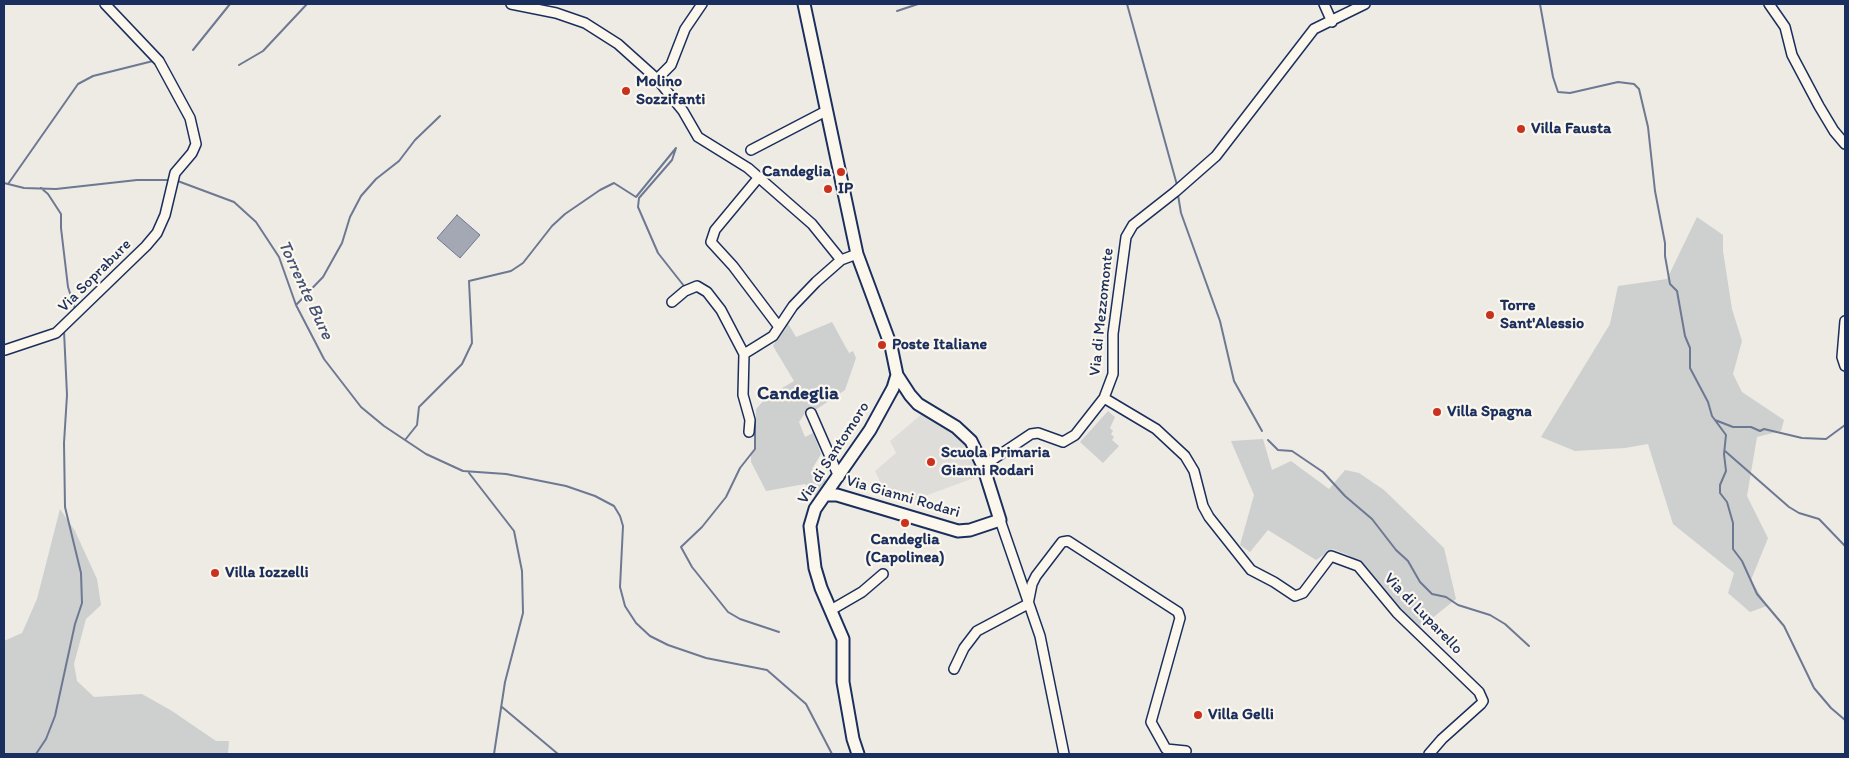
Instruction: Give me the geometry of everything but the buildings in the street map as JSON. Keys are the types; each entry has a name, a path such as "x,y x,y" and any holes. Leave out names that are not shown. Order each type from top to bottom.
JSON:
{"main road":[{"path":"804,4 857,254 891,346 896,375 918,404 969,438 983,466 1000,520"},
{"name":"Via di Santomoro","path":"858,754 853,738 843,682 843,639 813,562 810,532 813,512 834,488 886,403 896,375"},
{"name":"Via Gianni Rodari","path":"834,488 958,531 970,530 1000,520"}],"street":[{"name":"Via Soprabure","path":"5,350 56,333 157,233 165,215 175,173 192,153 196,144 190,118 159,61 105,4"},
{"path":"510,4 556,13 592,26 623,48 657,79 683,111 698,137 740,162 759,177 812,224 841,260"},
{"path":"657,79 671,65 685,29 702,4"},
{"path":"1324,4 1332,22"},
{"name":"Via di Mezzomonte","path":"983,466 1034,433 1060,441 1070,440 1104,398 1113,374 1113,334 1128,231 1137,220 1176,192 1216,156 1314,29 1366,4"},
{"path":"1769,4 1785,27 1792,55 1819,106 1845,144"},
{"path":"751,150 826,111"},
{"path":"759,177 713,233 711,242 733,266 779,327"},
{"path":"744,354 768,340 803,294 841,260 857,254"},
{"path":"672,302 694,286 703,289 720,310 744,354 743,395 750,420 749,432"},
{"path":"1845,321 1842,357 1845,366"},
{"name":"Via di Luparello","path":"1104,398 1156,429 1185,456 1194,471 1203,506 1209,517 1251,570 1295,596 1303,593 1331,556 1358,566 1397,613 1479,692 1483,701 1482,704 1442,739 1429,754"},
{"path":"811,413 834,488"},
{"path":"1000,520 1040,636 1064,754"},
{"path":"1028,604 1032,584 1036,576 1062,542 1068,540 1178,612 1180,618 1151,722 1166,749 1186,751"},
{"path":"831,610 862,592 883,574"},
{"path":"954,669 964,648 978,631 1028,604"}],"shaded area":[{"path":"457,215 480,235 460,258 437,238"},
{"path":"1697,217 1723,235 1723,251 1732,309 1742,341 1733,374 1742,392 1784,420 1781,431 1757,437 1747,496 1768,538 1751,580 1767,606 1750,612 1728,593 1734,573 1673,524 1648,444 1625,448 1575,451 1541,437 1610,324 1618,286 1667,279"},
{"path":"786,320 796,337 832,322 849,353 853,351 856,358 845,390 811,413 805,413 799,422 805,437 813,433 821,454 812,469 828,482 817,497 805,484 766,491 751,462 751,455 755,447 756,409 767,397 794,381 773,346"},
{"path":"1108,411 1115,417 1110,428 1113,431 1111,434 1114,437 1112,440 1119,446 1103,463 1080,442"},
{"name":"Scuola Primaria Gianni Rodari","path":"923,413 963,438 982,475 906,503 888,498 875,471 896,453 890,441"},
{"path":"1263,439 1272,470 1291,461 1329,489 1345,470 1359,473 1384,490 1444,548 1456,599 1420,628 1365,567 1348,555 1333,549 1316,560 1268,530 1250,552 1240,545 1254,495 1231,441"},
{"path":"60,509 75,531 97,579 101,605 86,619 74,664 77,681 94,697 142,694 172,711 216,741 229,741 228,754 4,754 4,641 22,633 37,599"}],"waterway":[{"path":"193,50 230,4"},
{"path":"239,65 263,51 307,4"},
{"path":"897,11 918,4"},
{"path":"1127,4 1177,185"},
{"path":"1540,4 1553,77 1558,92 1570,93 1618,82 1634,84 1639,89 1648,127 1655,191 1665,243 1665,256 1670,284 1677,291 1685,336 1690,348 1690,368 1708,402 1712,416 1726,435 1724,454 1726,471 1720,485 1720,493 1727,502 1733,523 1733,549 1742,561 1757,594 1784,626 1814,688 1831,708 1845,720"},
{"path":"8,184 78,84 93,76 153,61"},
{"path":"296,305 323,277 342,243 350,217 361,196 376,179 399,161 415,140 440,116"},
{"path":"676,148 672,160 639,198 638,207 658,253 684,286"},
{"path":"405,440 417,425 419,407 462,364 472,343 469,281 511,271 523,263 552,226 565,214 600,190 614,183 636,197 676,148"},
{"name":"Torrente Bure","path":"4,183 24,188 56,189 137,180 170,180"},
{"path":"175,180 234,202 256,222 279,257 296,305 324,359 361,407 384,426 426,454 463,471 506,474 566,486 595,496 614,506 623,526 620,587 625,606 636,623 650,636 668,645 706,658 767,670 806,704 832,754"},
{"path":"41,188 48,194 61,214 68,287 75,309"},
{"path":"1178,195 1181,213 1220,321 1234,381 1262,431"},
{"path":"36,754 46,739 55,716 75,624 82,603 81,573 65,507 64,443 67,395 64,331"},
{"path":"749,402 755,422 755,449 740,468 726,497 702,527 681,547 692,567 728,612 740,619 779,632"},
{"path":"1715,420 1733,427 1751,427 1760,431 1764,429 1802,438 1826,439 1845,425"},
{"path":"1268,440 1278,450 1292,451 1323,472 1345,496 1372,519 1396,550 1408,561 1420,582 1432,594 1446,597 1458,605 1490,615 1505,624 1529,646"},
{"path":"1725,451 1789,507 1799,513 1819,519 1845,546"},
{"path":"469,473 514,531 522,571 523,613 505,682 494,754"},
{"path":"502,707 558,754"}],"place":[{"name":"Molino Sozzifanti","path":"626,91"},
{"name":"Villa Fausta","path":"1521,129"},
{"name":"Candeglia","path":"841,172"},
{"name":"IP","path":"828,189"},
{"name":"Torre Sant'Alessio","path":"1490,315"},
{"name":"Poste Italiane","path":"882,345"},
{"name":"Villa Spagna","path":"1437,412"},
{"name":"Scuola Primaria Gianni Rodari","path":"931,462"},
{"name":"Candeglia (Capolinea)","path":"905,523"},
{"name":"Villa Iozzelli","path":"215,573"},
{"name":"Villa Gelli","path":"1198,715"}],"district":[{"name":"Candeglia","path":"798,394"}]}
